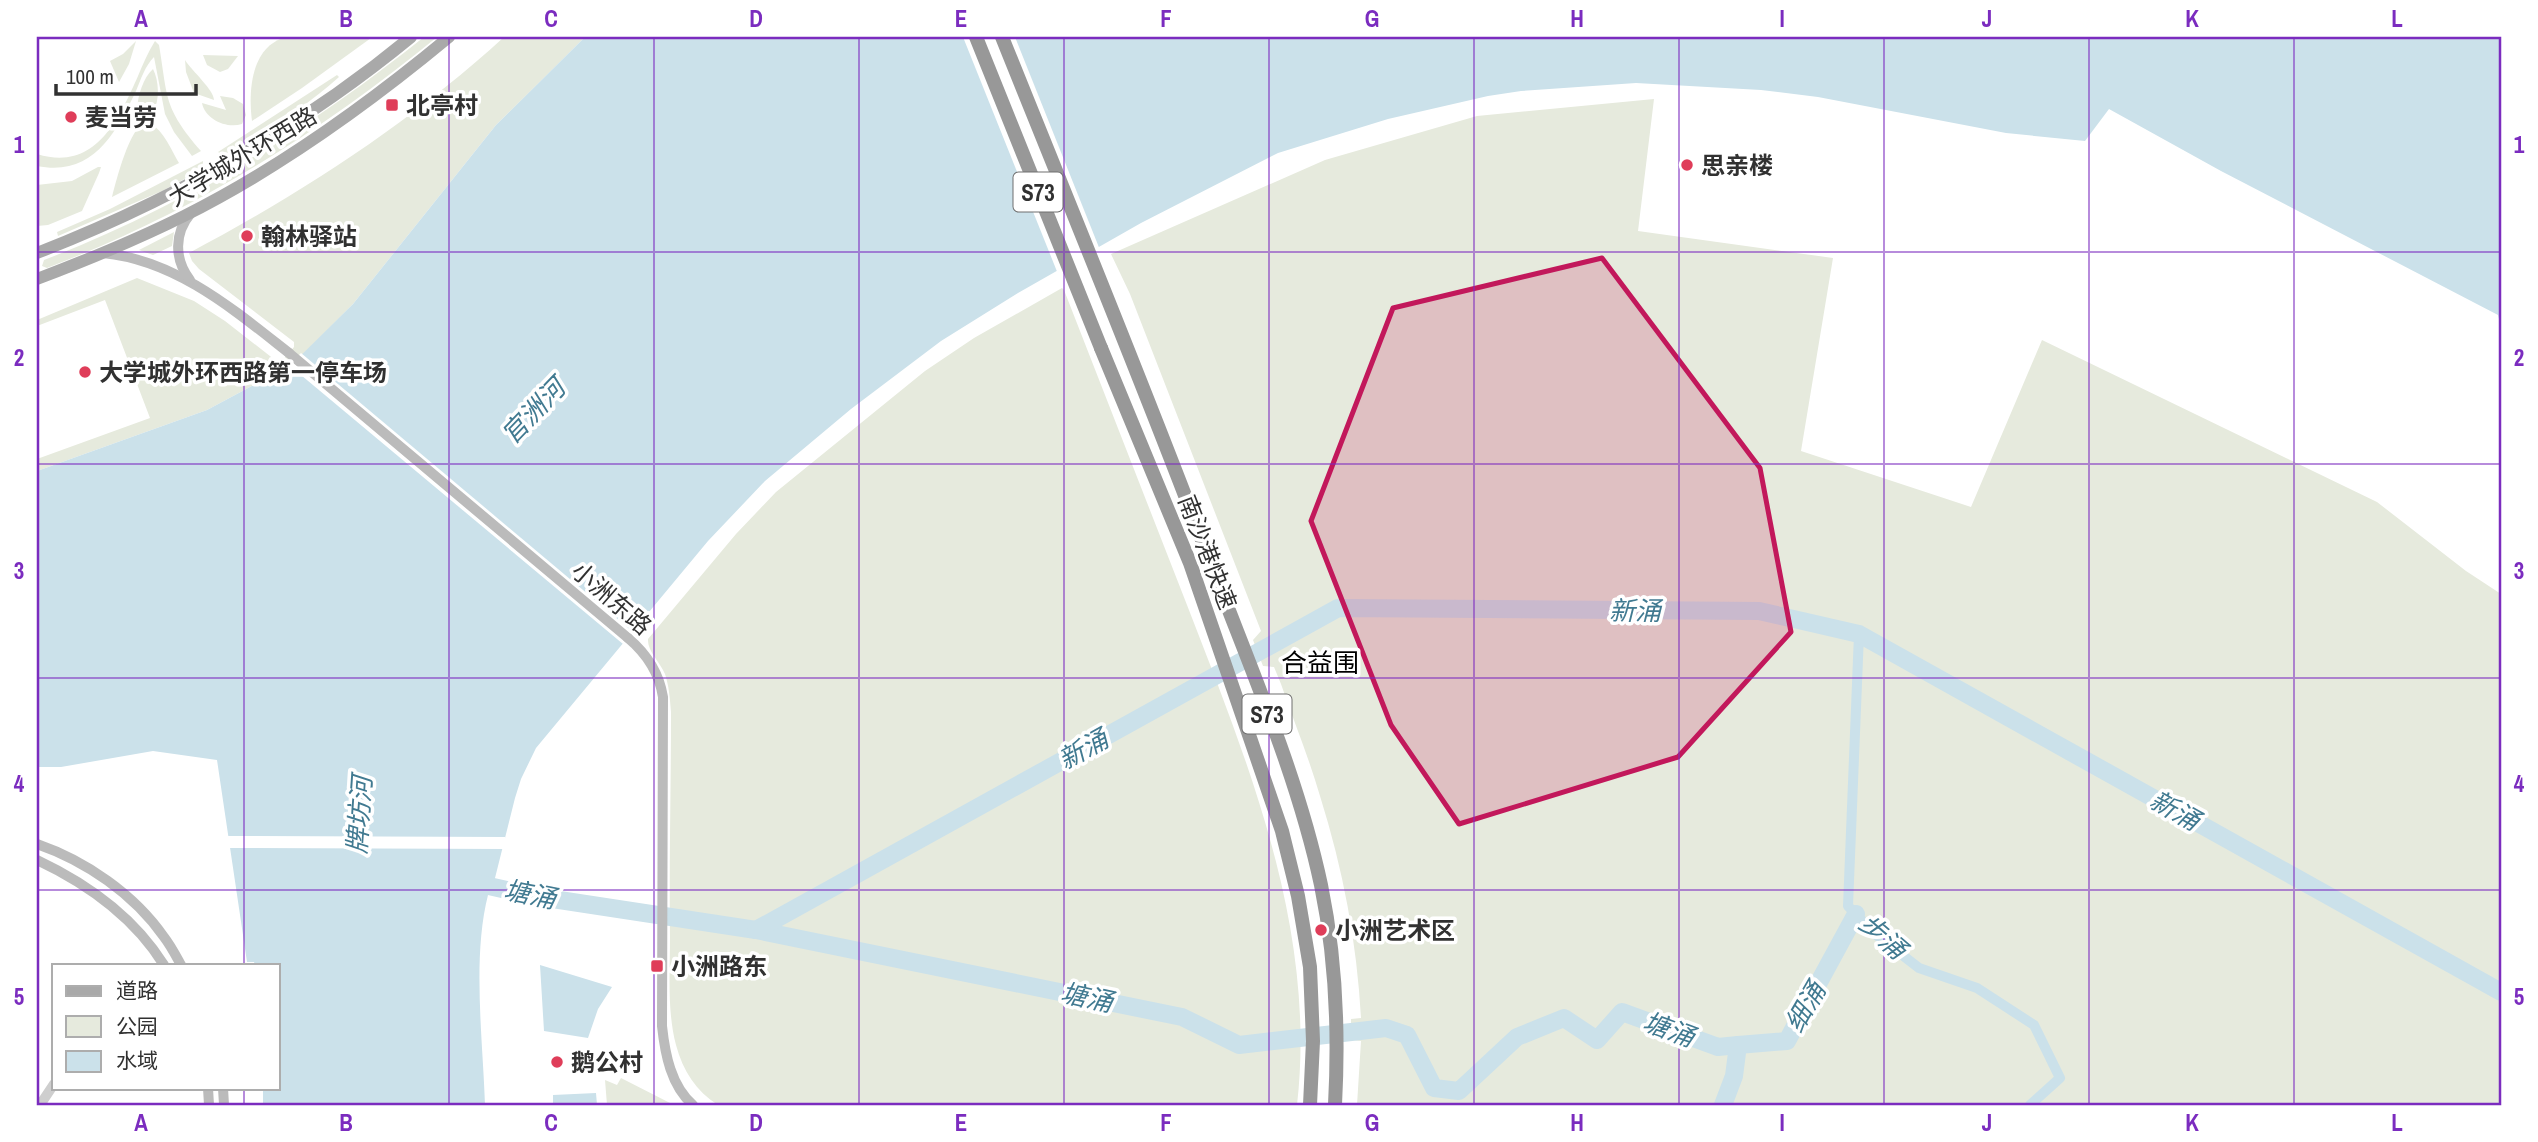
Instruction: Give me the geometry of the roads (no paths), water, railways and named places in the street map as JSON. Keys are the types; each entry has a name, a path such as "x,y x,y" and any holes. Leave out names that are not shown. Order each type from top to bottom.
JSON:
{"highway":[{"name":"南沙港快速","path":"976,37 1190,563 1282,831 1298,896 1310,967 1313,1041 1310,1105"},
{"name":"南沙港快速","path":"1002,37 1179,477 1300,809 1320,883 1331,946 1338,1037 1335,1105"}],"main road":[{"name":"大学城外环西路","path":"37,253 137,211 218,169 310,112 411,37"},
{"name":"大学城外环西路","path":"37,279 103,253 191,213 239,186 328,131 449,37"},
{"path":"191,213 180,232 178,247 183,270 191,282"},
{"name":"小洲东路","path":"103,253 138,259 167,270 217,298 289,353 628,638 654,667 663,697 664,1039 677,1084 693,1105"},
{"path":"37,844 81,862 131,901 164,936 180,964"},
{"path":"37,860 89,889 123,916 147,940 163,964"}],"street":[{"path":"40,1105 52,1087"}],"water":[{"path":"585,37 2501,37 2501,327 2498,315 2221,171 2109,109 2085,141 2006,133 1818,97 1761,90 1636,83 1488,96 1388,119 1278,153 1141,223 1018,293 941,341 851,409 765,481 708,541 536,748 521,779 493,886 512,896 494,893 488,895 483,919 479,972 485,1105 263,1105 263,1090 280,1090 280,964 247,962 217,760 153,751 61,767 37,767 37,471 207,410 265,379 274,382 353,304 496,125"},
{"path":"540,965 612,987 598,1009 588,1038 544,1031"},
{"path":"596,1093 597,1105 553,1105 553,1095"}],"waterway":[{"name":"新涌","path":"756,930 1338,608 1759,611 1859,634 2501,992"},
{"name":"步涌","path":"1859,634 1848,906 1875,934 1919,968 1977,988 2034,1025 2060,1078 2030,1105"},
{"name":"塘涌","path":"471,882 533,896 756,930 1182,1017 1239,1045 1386,1028 1407,1035 1434,1088 1459,1091 1517,1037 1564,1018 1597,1040 1622,1012 1718,1047 1738,1045"},
{"name":"细涌","path":"1723,1105 1734,1076 1738,1045 1787,1041 1856,914"}],"place":[{"name":"北亭村","path":"392,105"},
{"name":"麦当劳","path":"71,117"},
{"name":"思亲楼","path":"1687,165"},
{"name":"翰林驿站","path":"247,236"},
{"name":"大学城外环西路第一停车场","path":"85,372"},
{"name":"小洲艺术区","path":"1321,930"},
{"name":"小洲路东","path":"657,966"},
{"name":"鹅公村","path":"557,1062"}],"district":[{"name":"合益围","path":"1320,662"}],"water label":[{"name":"官洲河","path":"533,411"},
{"name":"牌坊河","path":"359,815"}]}
